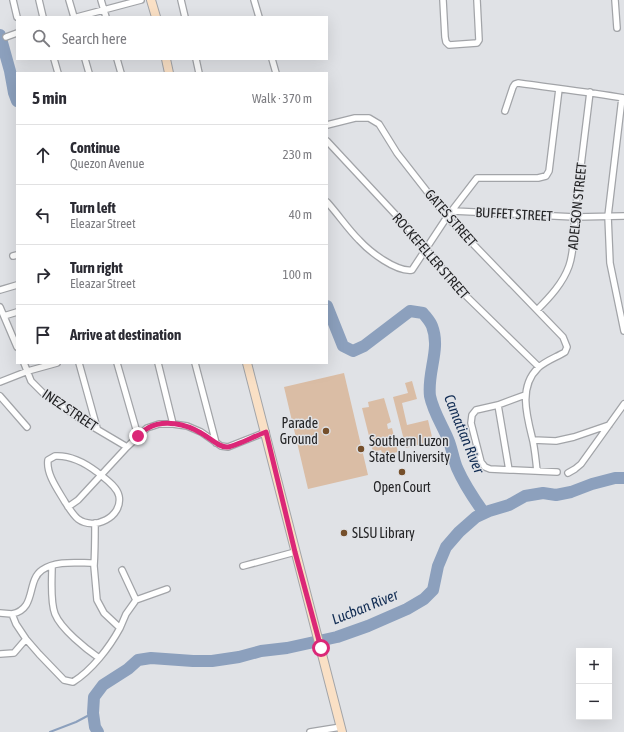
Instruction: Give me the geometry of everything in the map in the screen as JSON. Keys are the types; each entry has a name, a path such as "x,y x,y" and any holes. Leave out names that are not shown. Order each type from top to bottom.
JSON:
{"main road":[{"path":"151,0 156,16"},
{"path":"166,60 169,72"},
{"path":"247,364 342,729"}],"street":[{"path":"13,0 17,16"},
{"path":"39,0 43,16"},
{"path":"69,0 75,16"},
{"path":"101,0 106,16"},
{"path":"79,16 142,0"},
{"path":"181,0 185,16"},
{"path":"254,0 259,16"},
{"path":"442,0 445,37 446,42 449,45 477,43 479,40 477,0"},
{"path":"615,0 617,28"},
{"path":"6,37 16,33"},
{"path":"54,60 58,72"},
{"path":"85,60 89,72"},
{"path":"117,60 120,72"},
{"path":"196,60 199,72"},
{"path":"272,60 276,72"},
{"path":"505,110 514,84 518,83 590,92 623,98 608,216 610,263 624,331"},
{"path":"328,203 360,241 386,262 406,271 412,270 427,250 447,217 477,178 538,178 546,176 549,171 559,89"},
{"name":"ADELSON STREET","path":"537,310 552,294 569,266 574,247 575,217 590,92"},
{"name":"GATES STREET","path":"328,125 355,118 369,118 379,124 397,153 447,217 563,337 567,347 565,352 539,367"},
{"name":"ROCKEFELLER STREET","path":"328,142 408,228 462,292 539,367"},
{"name":"BUFFET STREET","path":"453,211 575,217 624,216"},
{"path":"0,290 16,285"},
{"path":"0,307 16,343"},
{"path":"4,316 16,312"},
{"name":"INEZ STREET","path":"24,364 31,381 44,394 83,421 127,447"},
{"path":"0,381 53,364"},
{"path":"79,364 97,428"},
{"path":"116,364 138,436"},
{"path":"158,364 173,424"},
{"path":"195,364 216,442"},
{"path":"538,471 528,424 525,394 529,380 539,367"},
{"path":"525,394 498,405 476,410 472,415 471,423 481,462 485,467 490,469 557,472"},
{"path":"0,396 27,427"},
{"path":"568,473 581,464 624,404"},
{"path":"498,405 509,470"},
{"path":"68,507 78,500 127,447 148,428 159,424 187,426 201,432 221,446 228,447 266,432"},
{"path":"532,440 556,441 574,437 610,425"},
{"path":"55,456 65,456 90,467 100,475 114,486 119,495 119,504 113,516 104,522 92,523 79,520 68,507 50,472 48,460 55,456"},
{"path":"95,523 94,563 97,600 104,613 120,628"},
{"path":"243,566 295,552"},
{"path":"0,613 18,613 29,603 30,593 37,576 42,570 65,563 94,563"},
{"path":"52,566 53,604 55,614 62,625 80,644 99,658"},
{"path":"122,570 136,600"},
{"path":"12,614 16,624 26,639 64,680 73,682 99,658 114,640 126,614 136,600 167,589"},
{"path":"0,654 14,653 26,639"},
{"path":"310,732 342,729"}],"shaded area":[{"name":"Parade Ground","path":"344,373 368,475 308,489 284,387"},
{"path":"412,381 417,399 402,403 407,425 428,420 433,441 406,448 393,397 408,393 405,383"},
{"path":"384,398 391,422 387,424 388,429 392,428 398,452 383,455 381,450 373,452 362,408 369,407 368,402"}],"waterway":[{"name":"Camatian River","path":"0,35 16,98"},
{"name":"Camatian River","path":"328,308 343,346 353,351 364,346 410,311 423,313 428,319 432,326 435,343 435,352 430,378 431,402 449,442 460,474 469,491 484,513"},
{"name":"Lucban River","path":"98,732 95,727 93,713 94,697 103,685 128,669 138,660 151,658 212,661 239,657 261,651 287,648 337,637 368,626 407,609 424,599 433,590 438,566 446,547 459,532 476,517 509,505 525,496 543,493 556,495 571,492 592,484 615,478 624,478"},
{"path":"50,732 76,722 93,713"}],"place":[{"name":"Parade Ground","path":"326,431"},
{"name":"Southern Luzon State University","path":"361,449"},
{"name":"Open Court","path":"402,472"},
{"name":"SLSU Library","path":"344,533"}],"route":[{"path":"138,436 148,428 159,424 173,424 187,426 201,432 221,446 228,447 266,432 295,552 321,648"}]}
